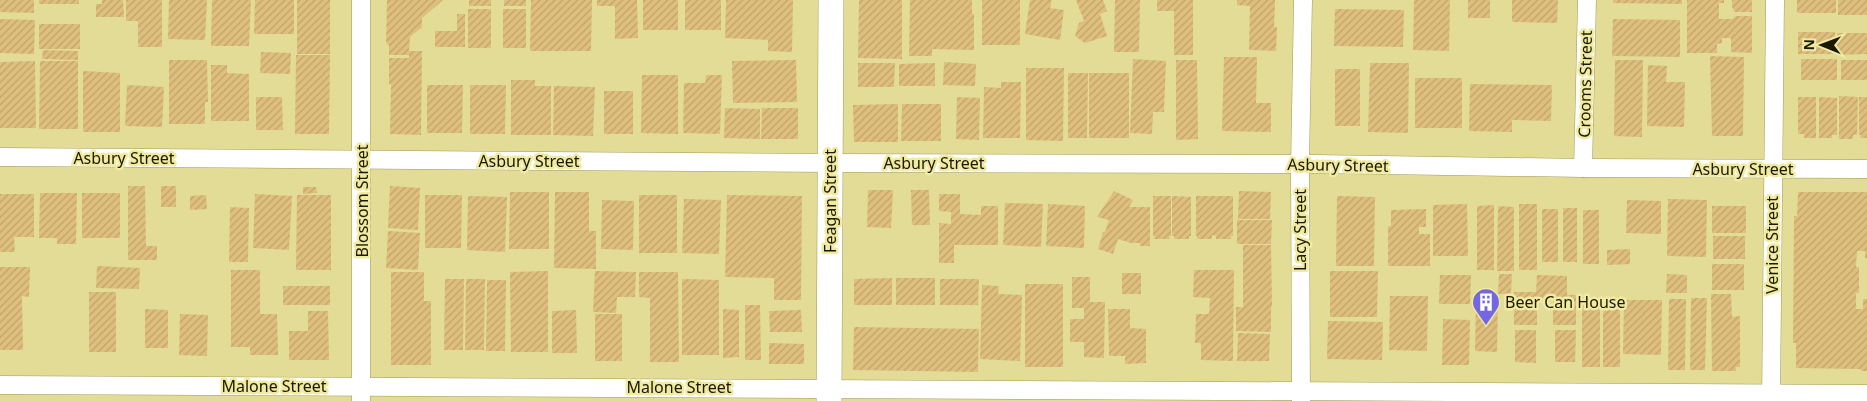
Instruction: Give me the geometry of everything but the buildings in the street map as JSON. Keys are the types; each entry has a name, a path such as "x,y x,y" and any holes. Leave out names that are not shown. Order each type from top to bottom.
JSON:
{"street":[{"name":"Blossom Street","path":"361,0 361,393"},
{"name":"Feagan Street","path":"829,394 831,0"},
{"name":"Lacy Street","path":"1301,396 1300,164 1304,0"},
{"name":"Crooms Street","path":"1584,168 1587,0"},
{"name":"Venice Street","path":"1771,397 1775,0"},
{"name":"Asbury Street","path":"0,157 1867,169"},
{"name":"Malone Street","path":"0,385 361,393 1771,397 1867,394"}],"place":[{"name":"Beer Can House","path":"1486,326"}]}
